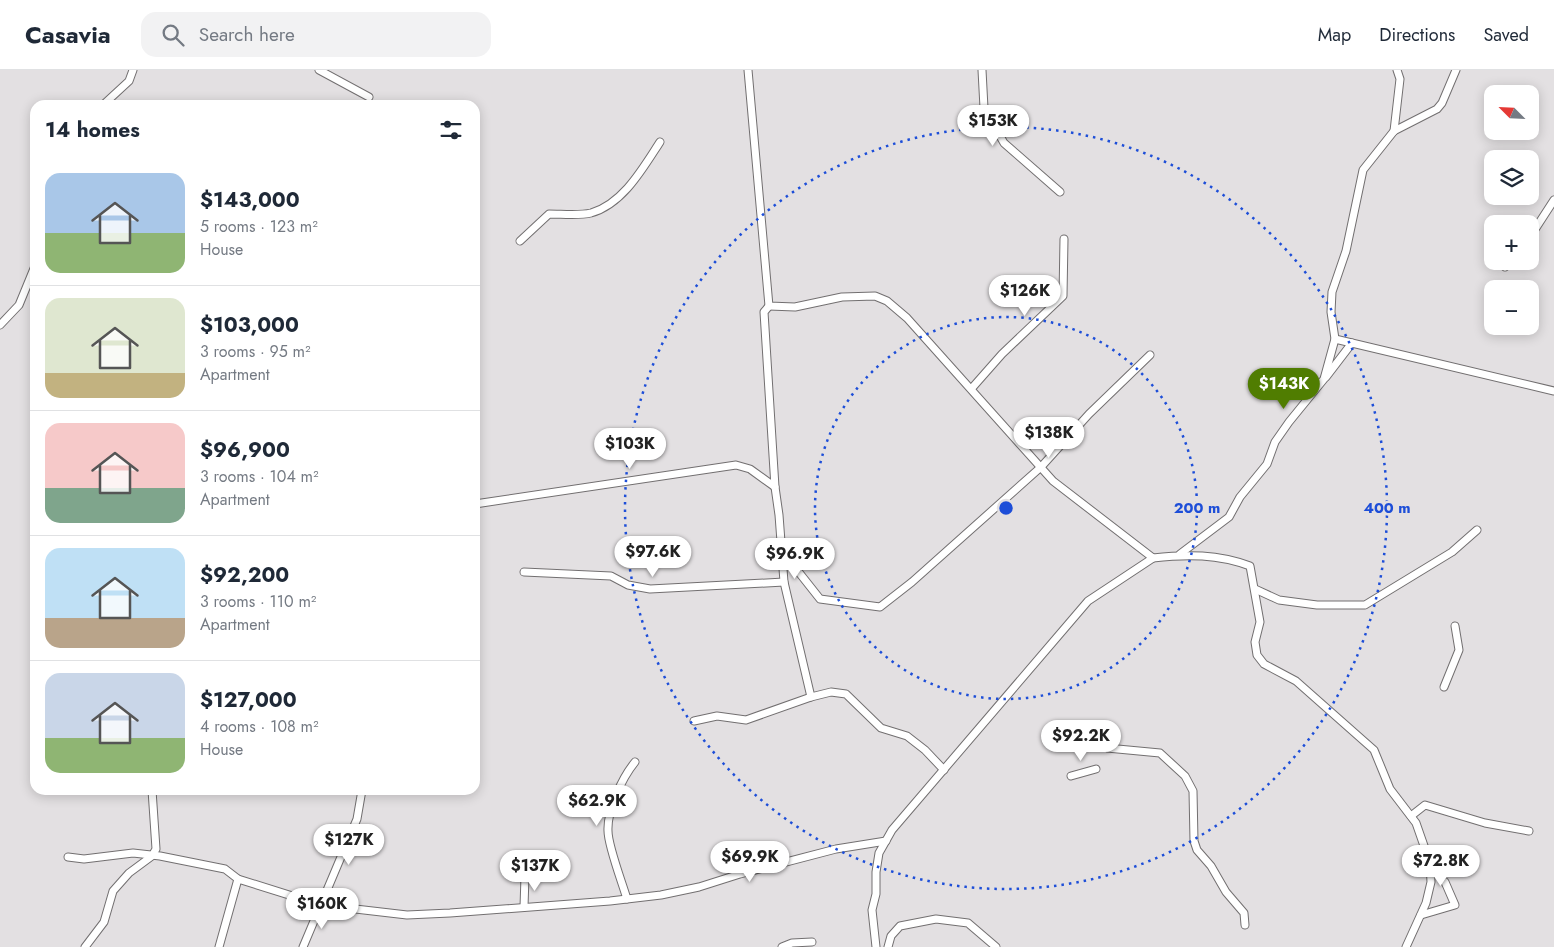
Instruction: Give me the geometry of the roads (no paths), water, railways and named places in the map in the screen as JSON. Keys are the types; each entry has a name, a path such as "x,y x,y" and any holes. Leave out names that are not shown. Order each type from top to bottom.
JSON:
{"street":[{"path":"108,100 129,81 133,70"},
{"path":"319,70 369,97"},
{"path":"748,70 748,108 768,306 764,312 775,487 784,582 811,697"},
{"path":"982,70 984,108 1004,144 1060,192"},
{"path":"1394,131 1400,79 1397,70"},
{"path":"1324,379 1335,339 1331,312 1332,292 1346,251 1363,170 1394,131 1437,109 1456,70"},
{"path":"520,241 549,214 590,213 604,208 632,184 660,142"},
{"path":"1539,224 1554,200"},
{"path":"972,388 1002,354 1063,296 1064,239"},
{"path":"0,325 19,305 30,278"},
{"path":"768,306 795,307 842,297 875,296 888,302 907,318 972,388 1053,481 1153,558"},
{"path":"1335,339 1554,391"},
{"path":"1180,554 1230,517 1240,497 1266,464 1275,442 1289,422 1352,343"},
{"path":"782,550 820,599 880,607 912,582 1041,467 1088,414 1150,356"},
{"path":"480,503 736,465 750,470 775,487"},
{"path":"1255,589 1279,600 1317,605 1365,605 1452,552 1477,530"},
{"path":"876,947 872,910 876,894 876,872 879,853 892,830 1088,601 1153,558 1180,554 1218,556 1250,566 1260,622 1255,652 1260,661 1296,681 1374,750 1390,789 1411,816 1430,863 1431,882 1426,903 1406,947"},
{"path":"524,572 611,576 634,587 650,590 784,582"},
{"path":"1444,687 1459,650 1455,626"},
{"path":"694,722 717,716 746,720 811,697 831,692 846,694 881,728 907,736 925,750 944,770"},
{"path":"1107,748 1160,752 1185,776 1193,791 1194,841 1197,850 1211,866 1226,892 1244,913 1245,925"},
{"path":"627,899 608,831 614,800 626,772 635,762"},
{"path":"1071,776 1096,769"},
{"path":"84,947 104,922 113,890 129,873 152,856 156,849 152,795"},
{"path":"302,947 357,819 361,795"},
{"path":"1411,816 1425,805 1485,823 1529,831"},
{"path":"68,856 84,859 133,853 152,856 225,869 238,879 321,905 406,915 524,908 627,899 699,887 740,874 836,849 886,841"},
{"path":"524,908 525,876"},
{"path":"218,947 238,879"},
{"path":"1421,915 1455,905 1445,882"},
{"path":"888,947 891,936 900,926 936,919 968,923 996,947"},
{"path":"782,947 792,943 812,942"}]}
